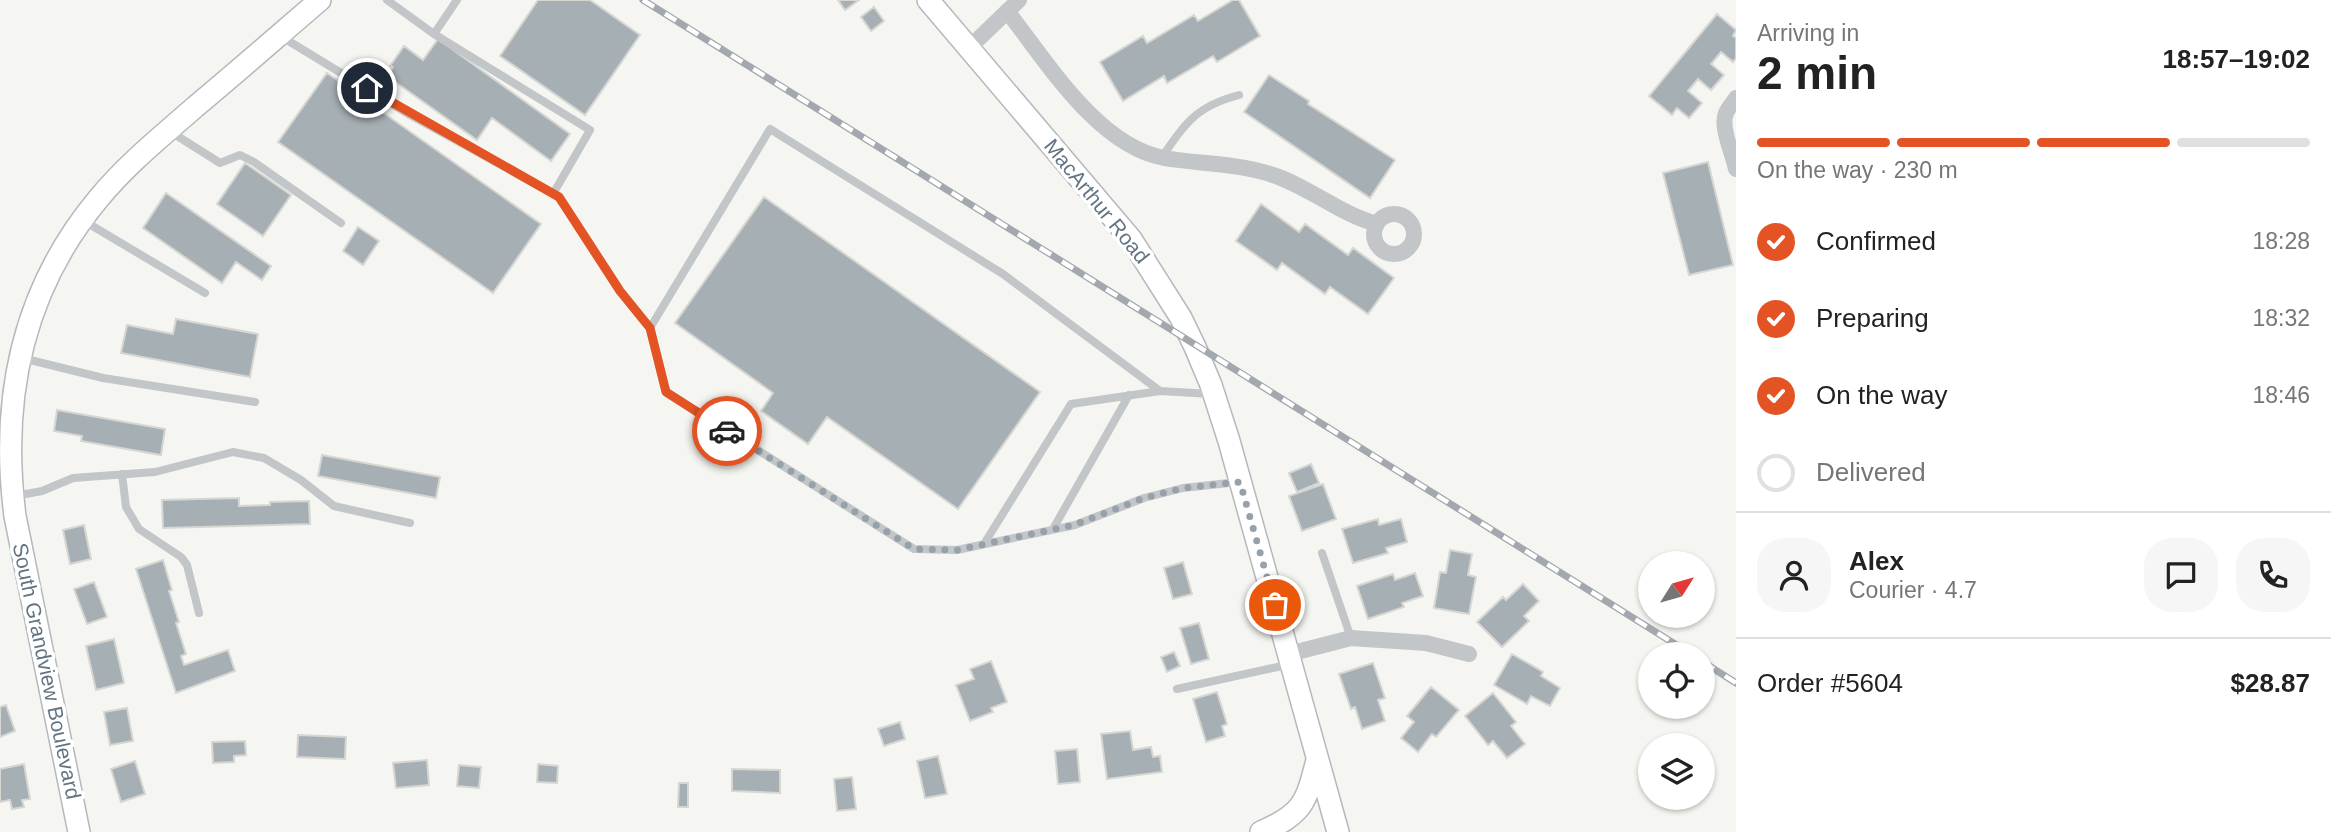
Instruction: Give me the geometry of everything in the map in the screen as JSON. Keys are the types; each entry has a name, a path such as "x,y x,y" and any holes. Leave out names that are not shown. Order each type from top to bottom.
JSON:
{"street":[{"name":"South Grandview Boulevard","path":"79,832 12,496 5,406 41,289 82,219 113,181 320,0"},
{"name":"MacArthur Road","path":"928,0 1132,239 1181,318 1214,394 1338,832"},
{"path":"969,48 1013,6 1083,107 1114,137 1162,157 1232,165 1272,174 1377,224"},
{"path":"1736,98 1725,114 1725,134 1735,148 1736,169"},
{"path":"1290,659 1351,638 1426,643 1469,654"},
{"path":"1261,832 1284,822 1300,807 1310,789 1318,758"}],"lane":[{"path":"387,0 434,34 590,130 553,194"},
{"path":"434,34 457,0"},
{"path":"279,35 410,115 559,197 620,291 650,328 666,392 914,549 957,550 1074,525 1144,498 1183,488 1240,482"},
{"path":"1162,157 1190,119 1214,102 1239,95"},
{"path":"650,328 770,129 1003,274 1160,391"},
{"path":"168,131 220,163 240,155 254,162 341,223"},
{"path":"82,219 205,293"},
{"path":"19,358 103,378 255,402"},
{"path":"984,544 1071,404 1160,391 1214,394"},
{"path":"1053,529 1129,395"},
{"path":"12,496 42,491 73,478 155,472 233,452 264,458 334,506 410,523"},
{"path":"122,474 126,507 139,529 181,557 187,565 199,613"},
{"path":"1322,553 1351,638"},
{"path":"1177,689 1290,659"}],"building":[{"path":"538,0 590,0 640,35 585,115 500,56"},
{"path":"838,0 859,0 845,10"},
{"path":"1233,0 1239,0 1260,36 1217,62 1213,56 1167,83 1164,76 1123,101 1100,62 1143,36 1147,43 1194,15 1198,21"},
{"path":"874,7 884,21 871,31 861,17"},
{"path":"1717,14 1736,30 1733,36 1736,38 1736,58 1733,62 1721,52 1711,64 1724,75 1711,90 1698,79 1688,91 1702,103 1689,118 1677,108 1672,115 1649,96"},
{"path":"438,39 570,134 551,161 492,118 477,140 387,76 393,67 390,66 404,46 423,60"},
{"path":"327,73 541,224 493,293 278,142"},
{"path":"1269,75 1309,101 1308,104 1395,160 1370,198 1244,112"},
{"path":"1708,162 1733,265 1689,275 1663,173"},
{"path":"245,163 291,195 263,236 217,204"},
{"path":"166,193 271,266 262,280 236,262 222,283 143,228"},
{"path":"764,197 1040,392 958,509 827,417 808,444 761,411 773,393 675,323"},
{"path":"1261,204 1299,232 1305,224 1348,255 1353,248 1394,278 1368,314 1330,287 1325,294 1282,263 1277,270 1236,241"},
{"path":"358,227 379,241 363,265 343,251"},
{"path":"176,319 258,334 250,377 121,353 127,325 173,334"},
{"path":"57,410 165,429 161,455 81,441 82,436 54,431"},
{"path":"322,455 440,477 436,498 318,476"},
{"path":"1311,464 1319,483 1297,492 1289,473"},
{"path":"1323,484 1336,519 1302,531 1289,496"},
{"path":"239,498 239,506 309,501 310,524 163,528 162,500"},
{"path":"1378,519 1379,525 1401,519 1407,542 1386,548 1388,553 1353,563 1342,529"},
{"path":"84,525 91,559 70,564 63,530"},
{"path":"1450,550 1472,554 1468,575 1476,577 1469,614 1434,608 1440,572 1446,573"},
{"path":"163,560 179,622 176,623 186,654 181,656 184,665 228,650 235,671 176,693 136,569"},
{"path":"1183,562 1192,594 1173,599 1164,568"},
{"path":"1415,573 1423,596 1402,603 1404,607 1368,619 1357,586 1393,574 1395,580"},
{"path":"94,582 107,617 87,624 74,589"},
{"path":"1523,584 1539,601 1524,616 1529,621 1502,647 1477,622 1503,597 1506,600"},
{"path":"1199,623 1209,659 1191,664 1180,628"},
{"path":"114,639 124,683 96,690 86,646"},
{"path":"1174,652 1180,666 1167,672 1161,657"},
{"path":"1512,654 1543,672 1541,676 1560,688 1550,706 1531,696 1527,704 1494,685"},
{"path":"991,661 1007,702 991,708 993,712 970,721 956,685 974,679 970,669"},
{"path":"1373,663 1385,698 1378,700 1385,721 1362,729 1355,707 1351,709 1339,674"},
{"path":"1431,687 1459,710 1436,737 1432,734 1418,752 1401,738 1414,722 1407,716"},
{"path":"1217,692 1227,724 1222,726 1225,736 1206,742 1193,699"},
{"path":"1493,693 1516,722 1511,726 1525,744 1507,758 1493,741 1488,745 1465,716"},
{"path":"6,705 15,731 0,737 0,707"},
{"path":"127,708 133,741 110,745 104,712"},
{"path":"900,722 905,739 884,746 878,729"},
{"path":"1130,731 1133,750 1151,747 1153,757 1160,756 1162,772 1107,779 1101,734"},
{"path":"298,735 346,737 345,759 297,757"},
{"path":"245,741 246,755 234,756 234,762 213,763 212,742"},
{"path":"1077,749 1080,782 1058,784 1055,751"},
{"path":"938,756 947,794 925,798 917,761"},
{"path":"427,760 429,785 396,788 393,763"},
{"path":"135,761 145,794 121,802 111,769"},
{"path":"24,764 30,799 22,800 24,807 12,809 10,800 0,802 0,769"},
{"path":"538,764 558,766 557,783 537,782"},
{"path":"459,765 481,767 479,788 457,786"},
{"path":"732,769 780,770 780,793 732,791"},
{"path":"852,777 856,809 837,811 834,779"},
{"path":"679,783 688,783 688,807 678,807"}],"railway":[{"path":"643,0 1672,642"},
{"path":"1715,670 1736,683"}],"way so far":[{"path":"727,431 914,549 957,550 1074,525 1144,498 1183,488 1240,482 1275,605"}],"route":[{"path":"367,88 410,115 559,197 620,291 650,328 666,392 727,431"}]}
